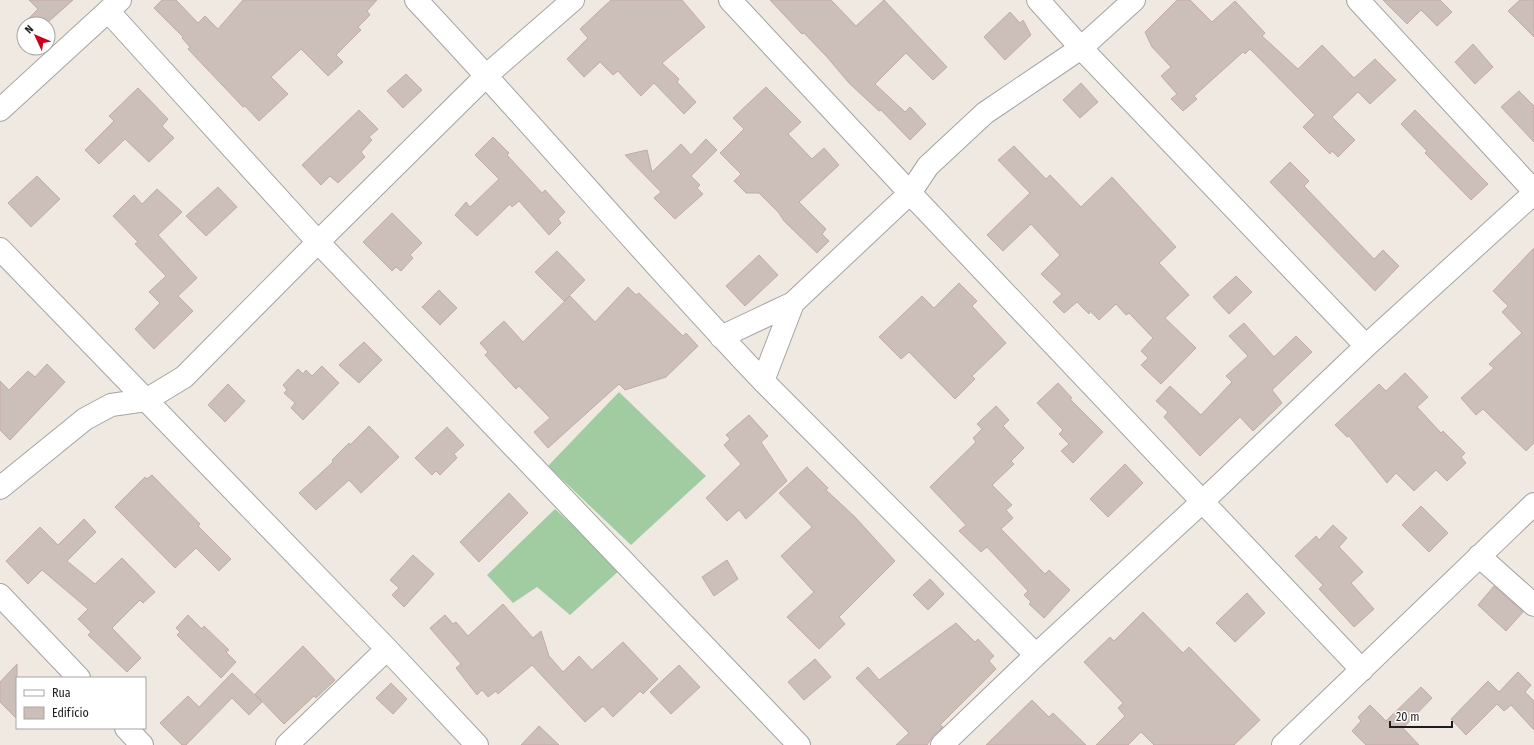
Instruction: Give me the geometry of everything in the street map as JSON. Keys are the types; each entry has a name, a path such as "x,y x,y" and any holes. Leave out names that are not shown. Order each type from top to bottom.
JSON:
{"street":[{"path":"416,0 487,75 721,337 1036,655"},
{"path":"0,488 85,419 111,405 146,400 184,377 487,75 573,0"},
{"path":"730,0 910,194 1362,670"},
{"path":"1038,0 1081,48 1366,346"},
{"path":"721,337 793,303 910,194 928,166 985,113 1081,48 1134,0"},
{"path":"942,745 1036,655 1202,502 1366,346 1534,192 1358,0"},
{"path":"0,110 114,6 318,242 799,745"},
{"path":"0,249 387,649 476,745"},
{"path":"763,381 793,303"},
{"path":"1284,745 1534,504"},
{"path":"1479,556 1534,605"},
{"path":"0,595 78,677"},
{"path":"287,745 387,649"},
{"path":"127,729 142,745"}],"green space":[{"path":"619,392 706,476 631,545 548,466"},
{"path":"555,509 621,569 570,615 537,587 513,603 487,575"}],"building":[{"path":"29,0 73,0 55,16 31,16 38,9"},
{"path":"162,0 176,0 198,23 205,16 218,29 243,0 377,0 367,11 370,15 358,27 361,30 336,55 343,62 328,76 301,49 271,77 288,94 259,121 245,106 243,107 188,49 190,47 182,38 183,37 154,8"},
{"path":"611,0 682,0 705,27 662,63 679,79 677,82 696,102 684,114 654,83 641,96 618,71 613,75 600,62 584,77 567,59 588,38 580,29"},
{"path":"770,0 831,0 856,26 884,0 947,67 933,80 906,53 875,84 905,112 910,107 926,124 910,140 881,110 879,111 849,83 827,57 804,33 802,34"},
{"path":"1177,0 1190,0 1212,22 1235,1 1265,33 1262,36 1298,69 1322,45 1354,78 1375,59 1396,80 1370,104 1358,92 1332,117 1355,140 1338,157 1332,151 1330,154 1303,127 1315,115 1250,49 1245,54 1243,52 1194,96 1197,99 1183,111 1171,99 1177,94 1161,76 1171,67 1152,47 1145,32"},
{"path":"1383,0 1440,0 1452,12 1437,26 1421,10 1407,24"},
{"path":"1520,0 1534,0 1534,37 1508,11"},
{"path":"1010,12 1020,23 1023,20 1031,35 1005,60 984,37"},
{"path":"1473,44 1493,67 1475,84 1455,62"},
{"path":"406,74 422,90 403,108 387,91"},
{"path":"1081,83 1098,102 1080,118 1063,100"},
{"path":"766,87 801,122 788,134 812,159 824,148 839,165 799,202 826,229 822,234 829,241 817,253 784,221 779,213 759,193 746,193 734,181 741,174 720,153 744,129 733,118"},
{"path":"138,88 168,119 162,126 174,138 149,162 125,139 99,164 85,150 114,121 109,116"},
{"path":"1519,91 1534,106 1534,142 1501,107"},
{"path":"359,110 378,129 369,137 372,140 361,152 365,157 338,183 330,176 321,185 302,165"},
{"path":"1415,110 1488,184 1471,200 1425,153 1427,151 1401,124"},
{"path":"493,137 509,153 507,155 542,193 545,190 565,212 558,219 561,223 549,235 519,201 512,207 510,204 477,236 455,215 466,202 470,207 499,179 475,155"},
{"path":"706,139 717,150 691,176 700,185 697,188 703,194 675,219 654,198 661,192 625,155 647,150 652,172 681,144 691,155"},
{"path":"1014,146 1046,179 1050,175 1081,207 1112,177 1176,247 1159,263 1189,295 1165,318 1196,348 1161,384 1141,365 1148,358 1141,351 1153,338 1129,313 1126,315 1116,304 1099,320 1090,311 1089,314 1077,302 1064,313 1053,302 1062,294 1041,274 1060,255 1031,224 1003,251 987,235 1030,193 998,160"},
{"path":"1290,162 1309,181 1304,186 1374,259 1383,250 1399,266 1375,291 1270,182"},
{"path":"37,176 60,199 31,227 8,203"},
{"path":"218,187 237,207 206,236 186,216"},
{"path":"157,189 182,212 158,235 197,278 178,296 193,311 154,349 135,329 160,303 149,292 166,276 135,244 138,242 113,216 134,195 142,204"},
{"path":"392,213 422,243 410,255 413,258 401,271 396,267 392,271 363,242"},
{"path":"1534,248 1534,443 1526,451 1483,409 1476,415 1461,398 1494,368 1489,364 1522,333 1502,312 1508,306 1493,291"},
{"path":"557,251 585,280 564,301 535,272"},
{"path":"759,255 778,275 745,306 726,286"},
{"path":"1236,276 1252,292 1229,314 1213,297"},
{"path":"959,283 977,301 972,306 1006,343 972,376 975,379 955,399 909,352 901,359 879,337 922,296 934,308"},
{"path":"628,287 636,295 639,293 683,336 686,333 698,346 666,377 625,390 619,384 548,448 534,432 550,418 519,386 516,389 485,355 488,352 480,343 504,321 523,342 570,296 595,322"},
{"path":"439,290 457,308 440,325 422,307"},
{"path":"1244,323 1274,357 1296,336 1312,352 1272,390 1282,403 1253,431 1240,417 1200,456 1164,417 1168,412 1156,401 1170,386 1201,415 1232,382 1226,376 1248,356 1229,336"},
{"path":"364,342 382,360 359,383 339,365"},
{"path":"47,364 65,382 10,440 0,430 0,381 9,390 28,371 35,377"},
{"path":"322,366 339,383 303,420 291,408 295,403 284,393 287,390 283,385 298,369 303,374 306,370 312,376"},
{"path":"1405,373 1428,397 1417,407 1441,433 1443,431 1465,453 1461,457 1466,463 1447,481 1436,470 1414,491 1396,473 1387,483 1349,436 1347,437 1335,425 1379,384 1386,391"},
{"path":"1058,383 1072,398 1070,399 1103,432 1073,463 1061,451 1069,444 1059,434 1063,430 1037,403"},
{"path":"228,384 245,401 225,422 208,405"},
{"path":"996,406 1009,420 1003,426 1024,448 1011,461 1014,464 992,485 1012,505 1006,510 1013,518 1001,529 1045,574 1049,570 1070,590 1044,618 1029,604 1031,602 1024,595 1028,591 987,547 981,552 959,531 966,525 930,487 976,442 973,438 982,429 977,424"},
{"path":"749,415 768,436 761,442 787,481 746,519 739,510 727,521 706,498 741,464 724,445 730,439 726,435"},
{"path":"369,426 399,457 361,493 349,480 316,510 299,493 333,462 332,460 349,443 350,445"},
{"path":"447,427 464,445 454,454 457,458 440,475 436,471 432,475 415,458"},
{"path":"1125,464 1143,483 1108,517 1090,499"},
{"path":"807,467 828,488 826,490 855,517 895,561 839,617 845,624 819,649 787,617 814,592 781,556 812,527 779,493"},
{"path":"152,475 200,524 198,526 231,559 219,571 196,548 175,568 115,507 145,477 147,479"},
{"path":"509,493 528,513 479,562 460,542"},
{"path":"1421,506 1448,533 1429,552 1402,525"},
{"path":"84,519 96,532 67,561 95,584 122,558 155,592 143,603 140,600 112,628 141,658 127,672 88,635 91,632 78,619 88,609 42,570 28,584 6,561 40,527 58,545"},
{"path":"1333,525 1347,538 1339,547 1363,572 1351,583 1374,609 1354,627 1319,589 1323,585 1295,556 1316,536 1319,540"},
{"path":"413,555 434,574 404,607 392,595 399,588 390,580"},
{"path":"727,560 738,579 714,596 702,577"},
{"path":"930,579 944,594 928,610 913,595"},
{"path":"1494,586 1523,612 1506,631 1478,605"},
{"path":"1247,593 1265,613 1235,642 1216,623"},
{"path":"503,604 533,638 541,631 549,656 563,672 579,656 592,670 623,642 658,679 643,694 640,691 613,717 603,706 585,722 532,665 498,694 496,691 488,697 482,690 477,695 456,668 461,664 430,628 445,615 453,624 456,622 468,636"},
{"path":"1143,612 1183,653 1189,647 1260,720 1234,745 1154,745 1141,732 1128,745 1096,745 1125,716 1118,708 1123,703 1084,662 1110,637 1114,641"},
{"path":"188,615 202,629 204,626 229,650 226,652 236,662 221,678 177,635 180,632 176,628"},
{"path":"956,623 975,642 978,639 994,656 989,661 996,669 940,725 943,727 933,736 927,745 896,745 909,733 856,678 868,667 879,680"},
{"path":"303,646 335,680 316,698 314,696 284,724 255,694"},
{"path":"815,659 831,677 804,700 788,682"},
{"path":"17,664 16,718 0,702 0,682"},
{"path":"679,665 700,687 671,714 650,692"},
{"path":"1518,672 1531,685 1525,692 1534,701 1534,730 1511,705 1504,711 1497,704 1466,735 1451,719 1488,681 1499,692"},
{"path":"232,673 262,702 249,715 232,698 186,745 182,745 160,723 188,696 199,707"},
{"path":"391,683 407,699 393,714 376,698"},
{"path":"1421,687 1432,698 1403,728 1419,745 1366,745 1352,731 1361,721 1358,717 1370,705 1386,721"},
{"path":"1032,700 1049,717 1053,713 1086,745 986,745"},
{"path":"539,726 559,745 521,745"}]}
